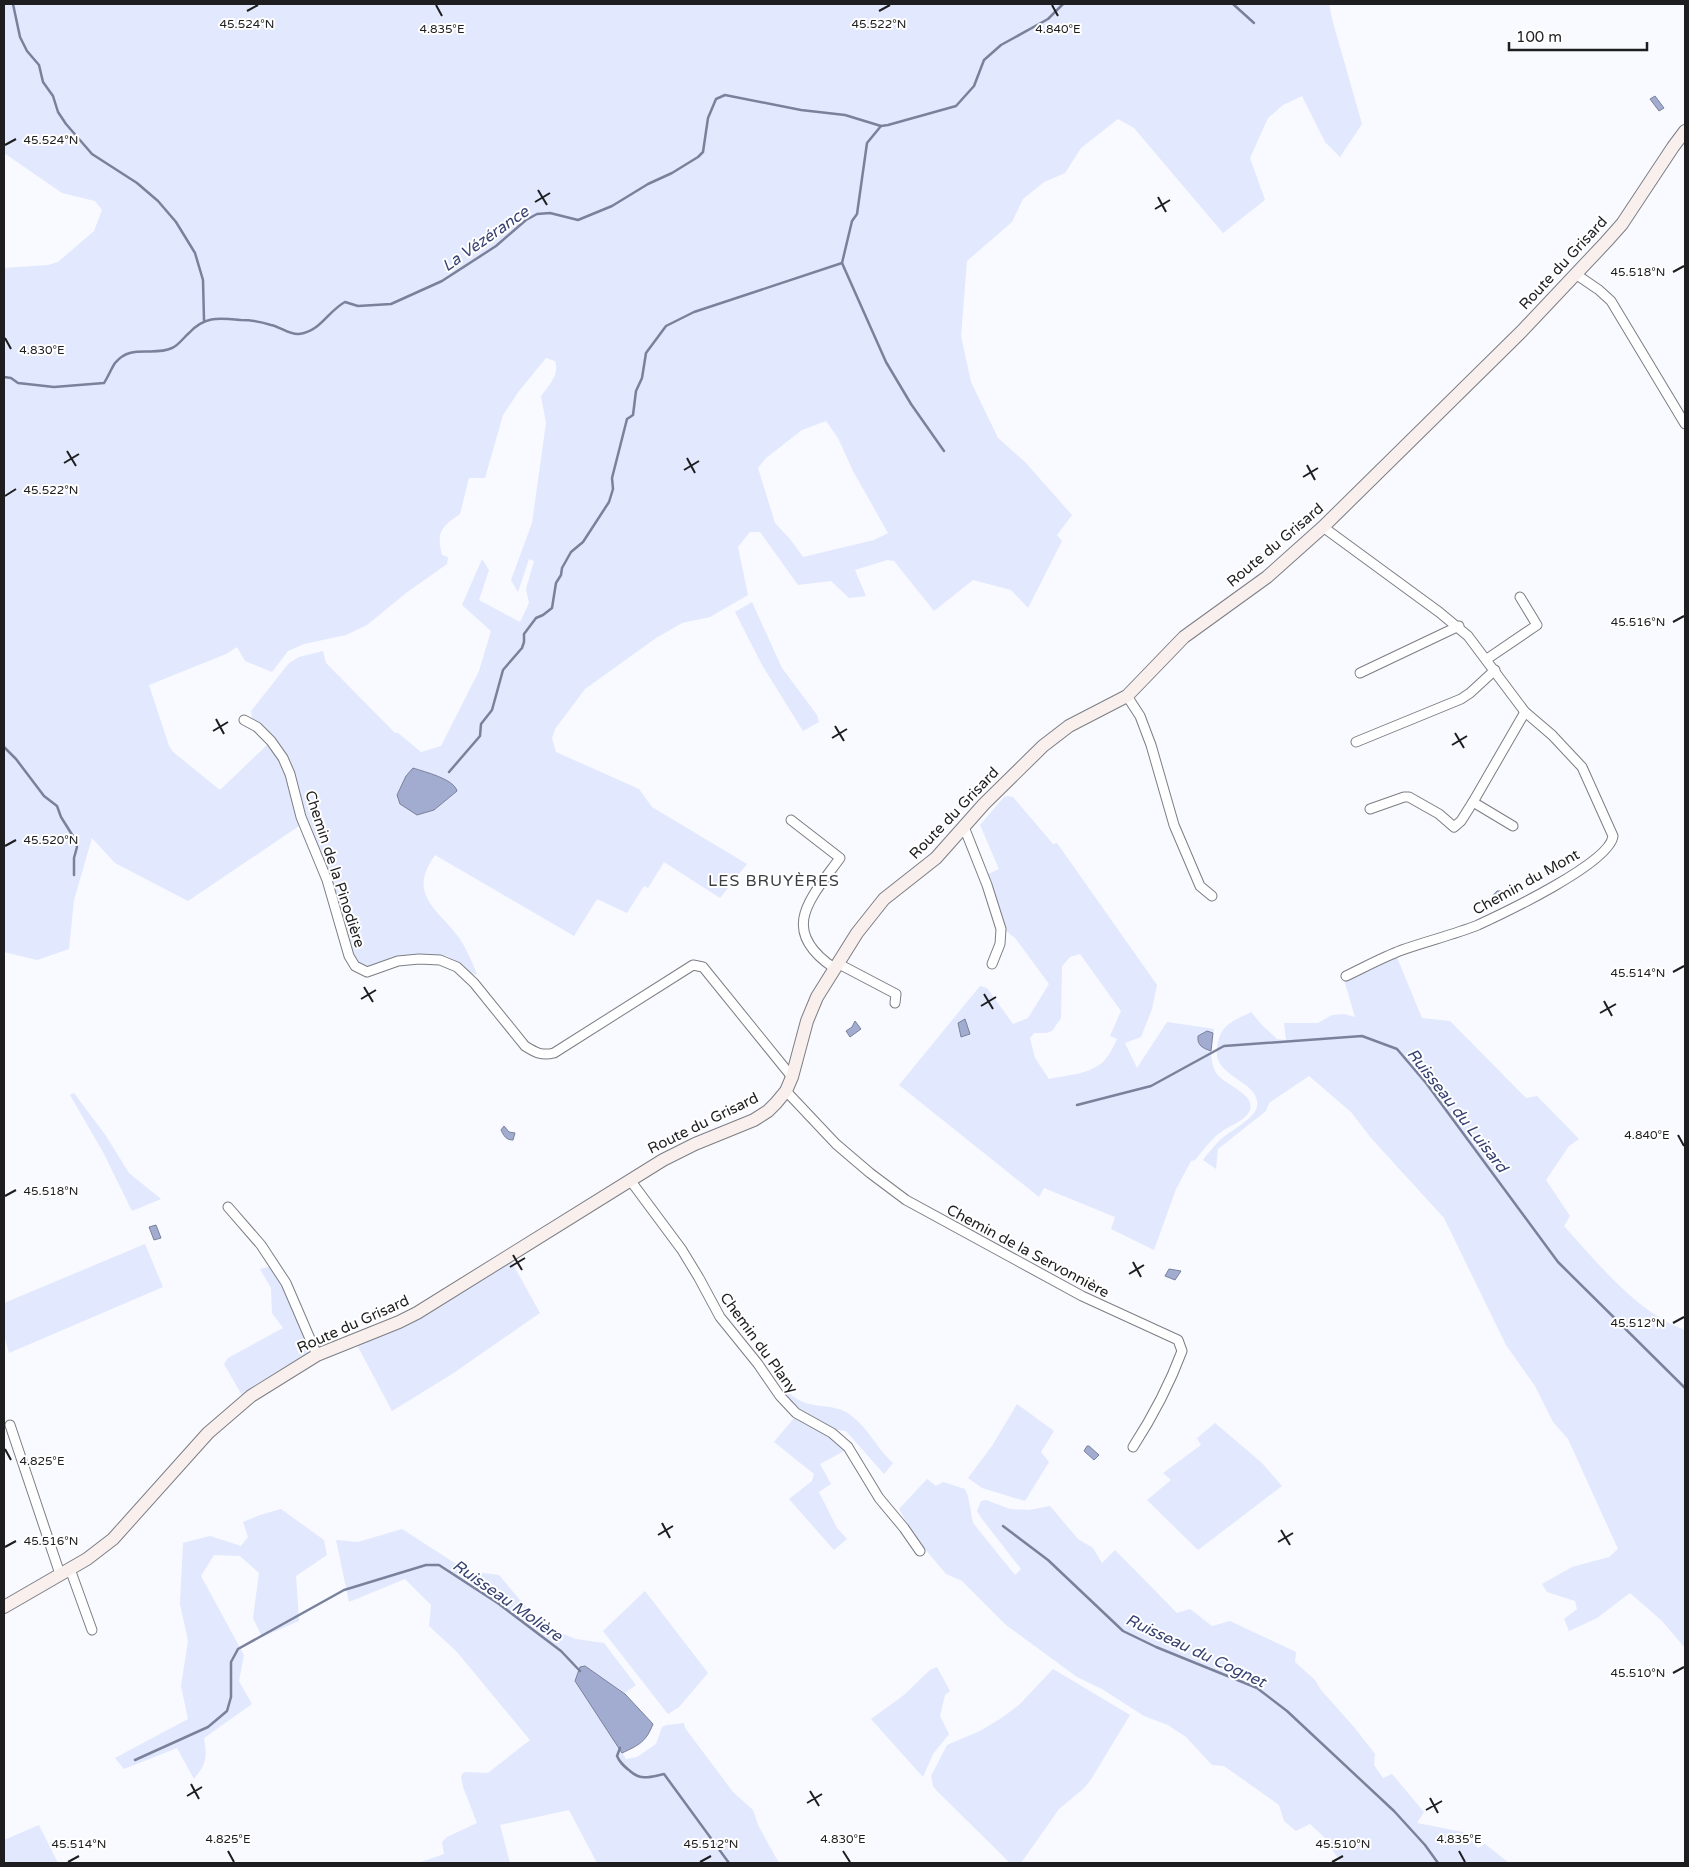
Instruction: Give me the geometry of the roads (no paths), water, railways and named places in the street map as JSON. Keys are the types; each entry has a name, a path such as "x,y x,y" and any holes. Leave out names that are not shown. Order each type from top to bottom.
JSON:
{"street":[{"name":"Route du Grisard","path":"4,1607 94,1554 113,1539 208,1433 229,1414 282,1375 317,1355 418,1313 678,1152 754,1120 768,1111 786,1091 792,1077 811,1008 857,933 884,899 936,858 1001,786 1055,736 1069,726 1127,696 1184,636 1267,577 1324,527 1577,275 1622,224 1685,131"},
{"path":"1577,275 1606,295 1611,301 1685,424"},
{"name":"Chemin du Mont","path":"1324,527 1459,626 1495,670 1525,712 1552,734 1582,767 1613,836 1608,848 1601,855 1573,874 1509,910 1470,928 1401,950 1346,976"},
{"path":"1486,659 1537,625 1520,597"},
{"path":"1360,673 1459,626"},
{"path":"1356,742 1461,699 1495,670"},
{"path":"1127,696 1140,716 1151,745 1174,824 1200,886 1212,896"},
{"path":"1370,809 1409,797 1439,814 1454,827 1461,822 1525,712"},
{"name":"Chemin de la Pinodière","path":"244,720 257,727 271,741 283,758 290,774 304,825 327,880 349,956 355,966 366,972 398,961 428,958 440,960 457,967 474,983 525,1046 545,1055 554,1053 693,965 703,967 792,1077"},
{"path":"1473,802 1513,826"},
{"path":"791,820 840,858 809,901 803,919 805,936 809,945 823,960 896,994 895,1003"},
{"path":"964,826 1001,929 1000,944 992,964"},
{"name":"Chemin de la Servonnière","path":"786,1091 836,1144 906,1200 1082,1296 1178,1340 1182,1351 1175,1370 1160,1403 1132,1447"},
{"name":"Chemin du Plany","path":"630,1180 686,1257 720,1317 758,1364 780,1396 796,1413 832,1433 848,1447 879,1498 920,1551"},
{"path":"228,1207 261,1245 286,1283 317,1355"},
{"path":"10,1425 65,1571 92,1630"}],"water":[{"path":"1655,96 1664,108 1659,111 1650,99"},
{"path":"413,768 451,783 457,791 434,810 417,815 400,804 397,795 406,776"},
{"path":"1497,891 1501,891 1502,895 1494,905 1489,900"},
{"path":"965,1019 970,1034 961,1037 958,1023"},
{"path":"855,1021 861,1029 850,1037 846,1031 852,1027"},
{"path":"1207,1031 1213,1033 1211,1051 1203,1048 1198,1042 1198,1036"},
{"path":"504,1126 509,1132 515,1133 513,1140 503,1134 501,1130"},
{"path":"156,1225 161,1238 154,1240 149,1227"},
{"path":"1169,1269 1181,1271 1175,1280 1165,1276"},
{"path":"1087,1446 1099,1455 1094,1460 1084,1451"},
{"path":"585,1666 625,1694 653,1724 645,1739 637,1745 622,1753 575,1681 580,1667"}],"waterway":[{"path":"13,4 20,37 27,51 39,65 43,82 53,96 58,112 66,124 92,154 137,183 158,201 176,222 195,253 203,280 204,320"},
{"name":"La Vézérance","path":"4,377 11,378 18,383 54,387 104,383 115,363 121,357 128,353 172,348 195,327 212,319 253,321 299,334 313,329 345,302 358,306 391,304 442,281 496,246 526,220 537,214 550,213 578,220 612,206 698,157 703,152 708,118 716,99 725,95 801,110 845,115 881,126 956,106 974,86 984,60 1001,45 1048,19 1063,4"},
{"path":"1233,4 1254,23"},
{"path":"449,772 480,736 481,724 492,710 503,670 522,648 524,634 536,618 552,608 556,583 561,575 562,568 571,552 583,542 609,502 613,489 612,478 627,419 633,415 636,391 642,378 646,353 666,326 694,312 842,263 852,221 857,214 867,143 881,126"},
{"path":"842,263 886,362 911,404 944,451"},
{"path":"4,747 16,759 44,796 57,806 61,817 76,841 74,875"},
{"name":"Ruisseau du Luisard","path":"1077,1105 1151,1086 1224,1046 1362,1036 1397,1049 1426,1083 1558,1262 1685,1388"},
{"name":"Ruisseau du Cognet","path":"1003,1526 1048,1560 1123,1631 1156,1647 1257,1688 1287,1711 1394,1811 1425,1845 1438,1863"},
{"name":"Ruisseau Molière","path":"135,1760 208,1727 227,1711 231,1697 231,1662 238,1649 344,1590 426,1565 439,1565 499,1604 561,1651 580,1671"},
{"name":"Ruisseau Molière","path":"620,1748 618,1758 634,1774 642,1777 664,1774 729,1863"}],"district":[{"name":"LES BRUYÈRES","path":"774,880"}]}
